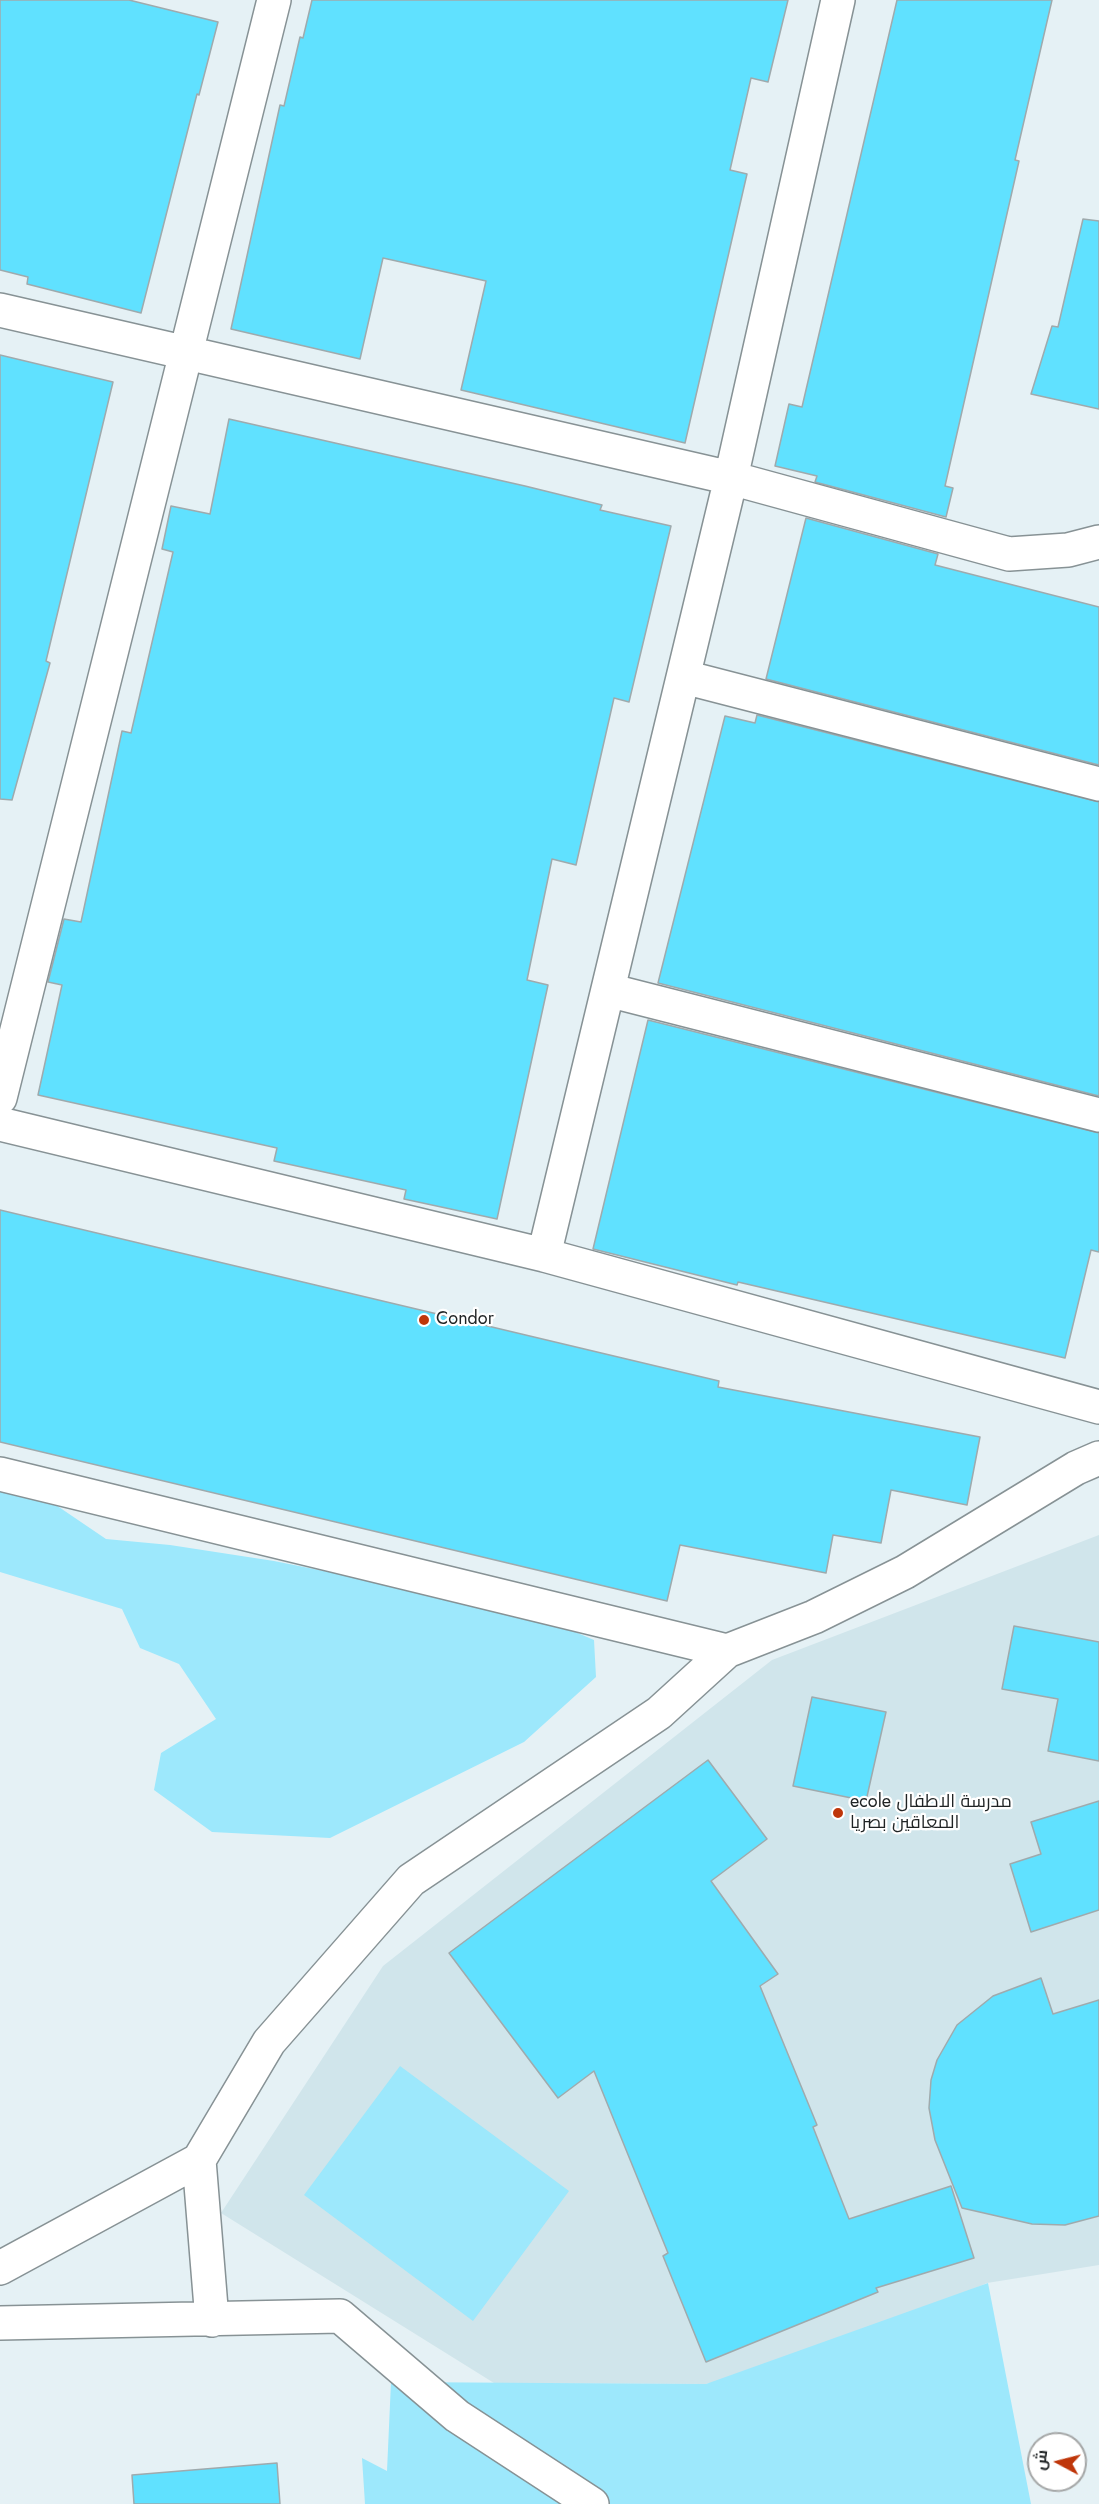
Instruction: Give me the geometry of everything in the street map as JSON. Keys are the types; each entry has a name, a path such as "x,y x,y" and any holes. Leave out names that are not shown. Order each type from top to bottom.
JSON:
{"street":[{"path":"0,1098 274,0"},
{"path":"544,1255 731,478 838,0"},
{"path":"0,310 731,478 1009,554 1068,550 1099,542"},
{"path":"684,677 1099,784"},
{"path":"608,990 1099,1115"},
{"path":"0,1124 544,1255 1099,1407"},
{"path":"0,2268 199,2160 268,2042 411,1880 659,1713 727,1651 814,1617 904,1572 1076,1468 1099,1458"},
{"path":"0,1474 727,1651"},
{"path":"199,2160 212,2320"},
{"path":"0,2323 340,2316 457,2416 592,2504"}],"shaded area":[{"path":"0,1486 50,1501 106,1539 170,1545 274,1561 488,1604 545,1619 594,1640 596,1677 524,1742 330,1838 212,1832 154,1790 161,1753 216,1719 179,1664 140,1648 122,1609 0,1572"},
{"name":"ecole مدرسة الاطفال المعاقين بصريا","path":"1099,1535 1099,2265 987,2283 796,2365 706,2384 494,2383 221,2213 383,1966 772,1660"},
{"path":"400,2066 569,2191 473,2321 304,2195"},
{"path":"988,2283 1031,2504 365,2504 362,2458 387,2471 391,2382 706,2384"}],"building":[{"path":"0,0 129,0 218,22 199,95 197,94 141,313 27,284 28,277 0,270"},
{"path":"312,0 788,0 768,82 751,78 730,170 747,174 685,443 461,390 486,281 383,258 360,359 231,329 280,105 284,106 300,37 303,38"},
{"path":"897,0 1052,0 1015,160 1019,161 945,486 953,488 946,517 815,482 817,476 775,466 789,404 802,407"},
{"path":"1083,219 1099,221 1099,409 1031,394 1052,326 1058,327"},
{"path":"0,355 113,382 46,661 50,663 12,800 0,799"},
{"path":"229,419 525,486 602,505 600,510 671,526 629,702 614,698 576,865 552,859 527,980 548,985 497,1219 404,1199 406,1190 274,1161 277,1148 38,1095 62,985 48,982 64,919 81,922 122,731 131,733 173,552 162,549 171,506 210,514"},
{"path":"806,518 938,554 935,565 1099,607 1099,765 766,679"},
{"path":"757,715 1099,802 1099,1096 658,983 725,716 755,723"},
{"path":"648,1020 1099,1133 1099,1252 1091,1250 1065,1358 738,1282 737,1285 593,1249"},
{"path":"0,1210 719,1381 718,1387 980,1437 967,1505 891,1490 881,1543 833,1535 826,1573 680,1545 667,1601 0,1442"},
{"path":"1014,1626 1099,1642 1099,1761 1048,1751 1058,1699 1002,1689"},
{"path":"812,1697 886,1712 866,1801 793,1786"},
{"path":"708,1760 767,1839 711,1881 778,1974 760,1986 817,2125 813,2127 849,2219 951,2186 974,2258 876,2288 878,2292 706,2362 663,2256 668,2253 594,2071 558,2098 449,1953"},
{"path":"1099,1801 1099,1910 1031,1932 1010,1864 1041,1854 1031,1822"},
{"path":"1041,1978 1053,2014 1099,2000 1099,2216 1065,2225 1032,2224 962,2208 935,2140 929,2108 931,2080 937,2060 957,2025 993,1996"},
{"path":"277,2463 280,2504 134,2504 132,2475"}],"place":[{"name":"Condor","path":"424,1320"},
{"name":"ecole مدرسة الاطفال المعاقين بصريا","path":"838,1813"}]}
